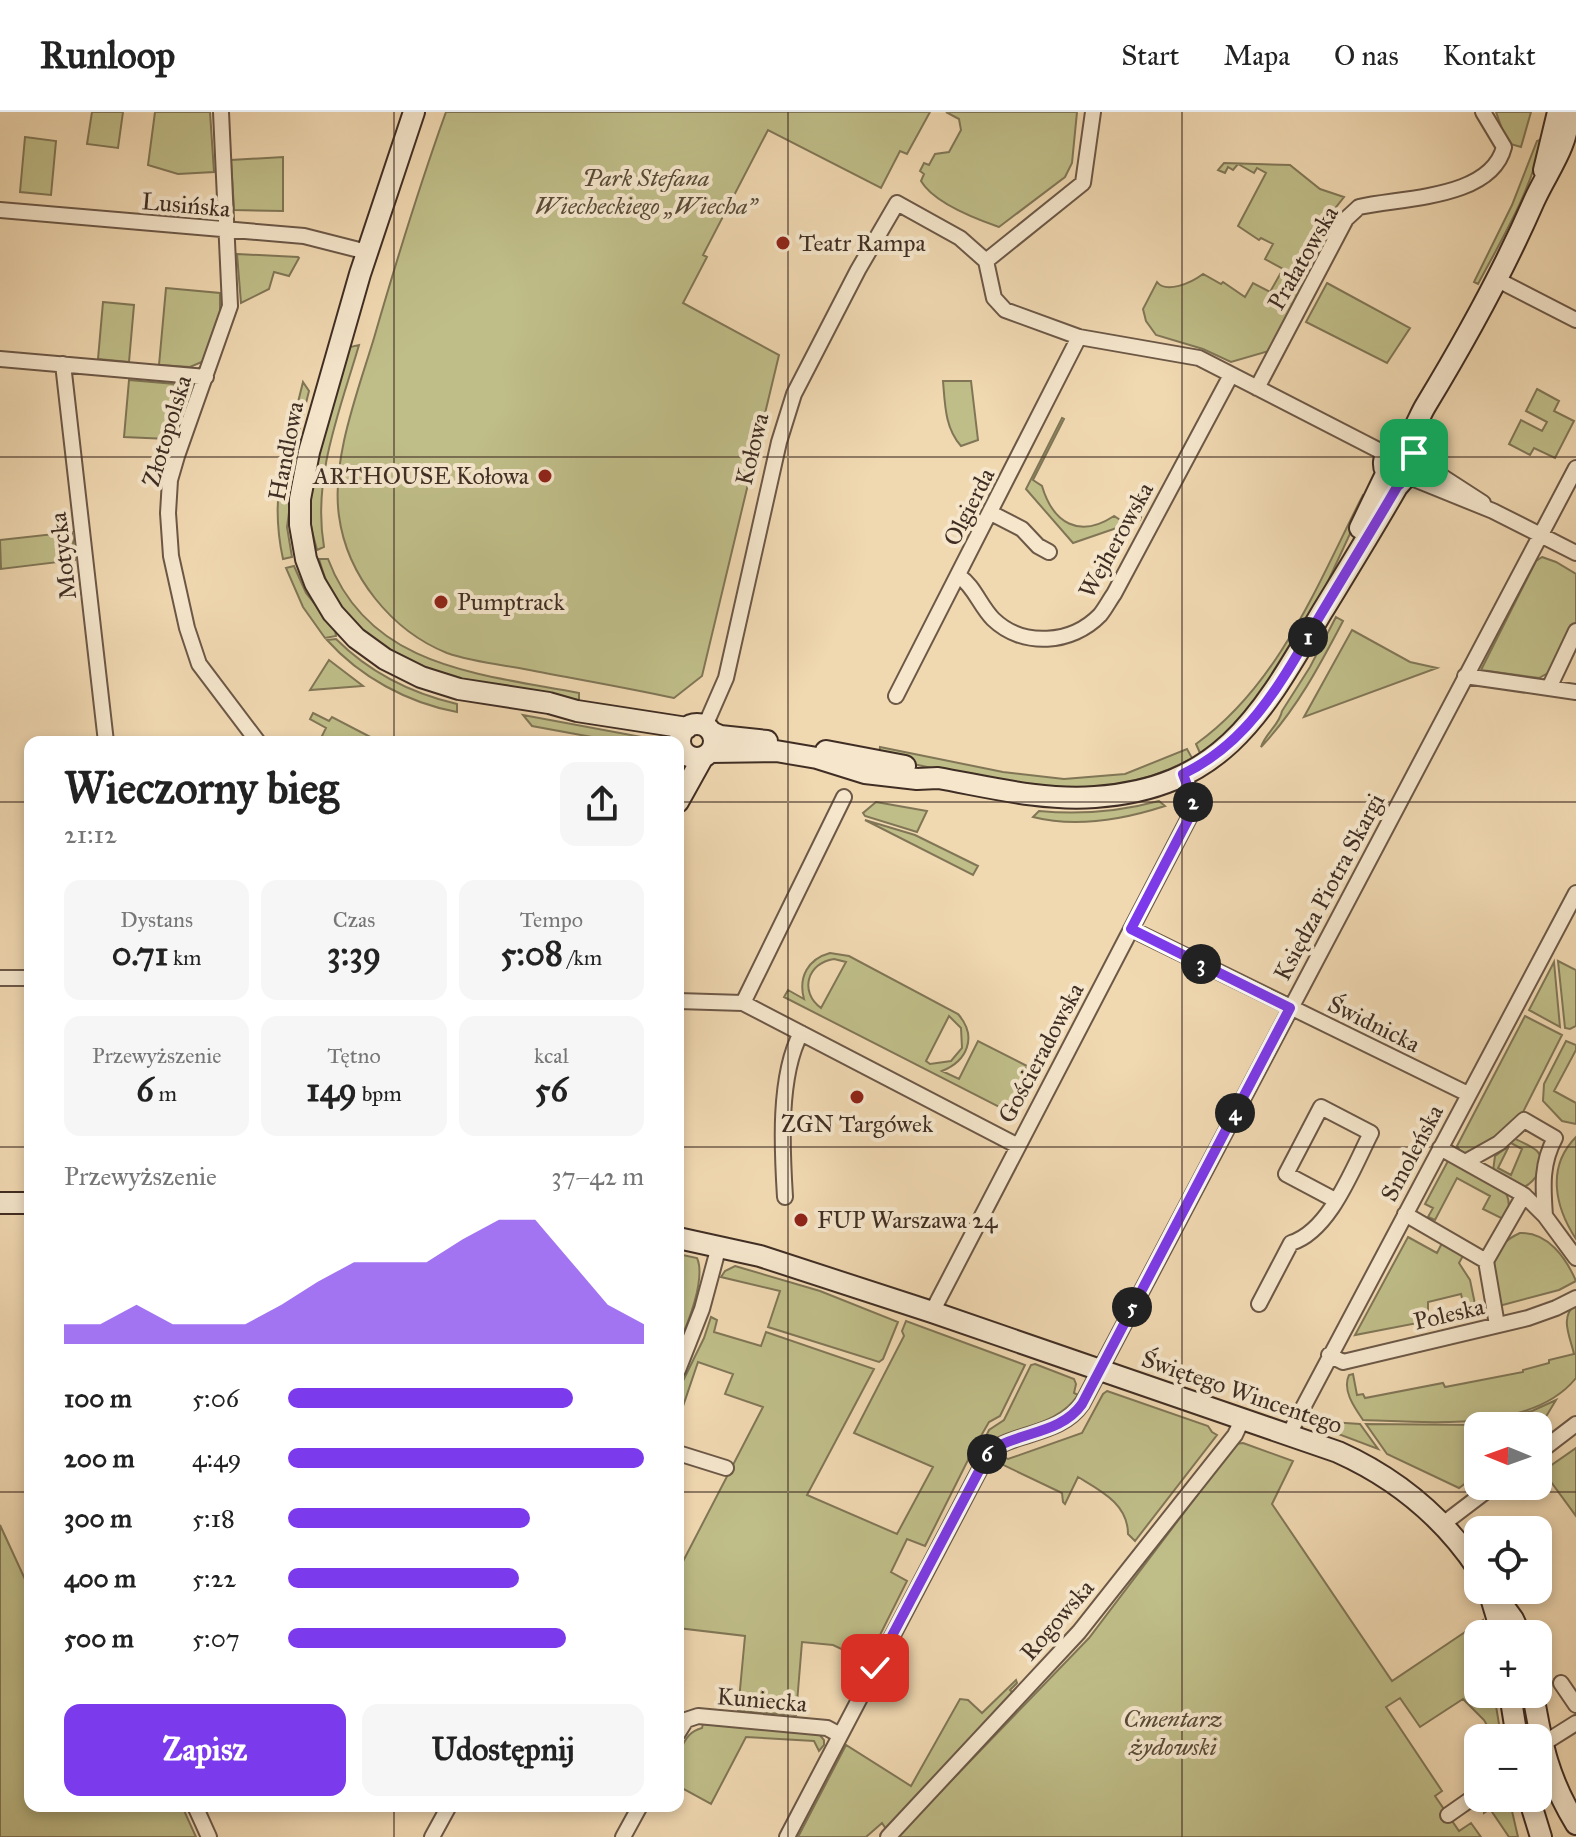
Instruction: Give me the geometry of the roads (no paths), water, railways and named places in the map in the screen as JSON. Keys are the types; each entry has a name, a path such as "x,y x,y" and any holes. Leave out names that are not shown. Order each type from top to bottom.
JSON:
{"street":[{"name":"Złotopolska","path":"221,112 230,306 170,480 168,513 171,556 182,610 199,664 249,736"},
{"name":"Handlowa","path":"414,112 326,385 306,464 299,511 306,559 326,604 347,630 396,666 447,686 502,697 565,716 664,736"},
{"path":"1093,112 1083,183 986,261 994,298 1005,310 1079,337 1199,358 1576,553"},
{"name":"Prałatowska","path":"1257,388 1346,219 1359,207 1472,185 1490,174 1504,147 1483,112"},
{"path":"1541,186 1558,112"},
{"path":"1541,186 1557,162 1565,142 1569,112"},
{"name":"Handlowa","path":"693,742 720,736 780,743 919,769 938,778 1068,798 1133,792 1183,774 1212,758 1253,721 1289,672 1397,487 1409,436 1470,332 1541,186"},
{"name":"Kołowa","path":"684,761 726,678 779,442 794,394 858,270 897,203 960,238 986,261"},
{"name":"Lusińska","path":"0,210 314,237 367,252"},
{"path":"1496,279 1576,320"},
{"name":"Olgierda","path":"896,696 1079,337"},
{"path":"0,359 206,377"},
{"name":"Motycka","path":"63,364 105,736"},
{"name":"Wejherowska","path":"959,576 966,581 986,612 1015,633 1057,639 1081,629 1100,615 1231,375"},
{"name":"Księdza Piotra Skargi","path":"787,1837 989,1452 1006,1441 1047,1429 1069,1418 1082,1404 1576,468"},
{"path":"991,513 1022,529 1038,546 1049,552"},
{"path":"1549,688 1576,631"},
{"path":"1465,676 1576,692"},
{"name":"Kołowa","path":"684,778 693,742"},
{"name":"Gościeradowska","path":"684,1001 743,1003 1018,1146 1190,816 1192,799 1183,774"},
{"path":"743,1003 844,797"},
{"name":"Smoleńska","path":"1289,1434 1576,893"},
{"name":"Świdnicka","path":"1131,929 1468,1094"},
{"path":"0,978 24,978"},
{"path":"785,1197 783,1120 792,1050 801,1033"},
{"path":"1259,1304 1291,1243 1314,1231 1335,1200 1371,1133 1321,1107 1286,1174 1335,1200"},
{"path":"1467,1161 1499,1143 1524,1120 1555,1138 1542,1174 1545,1216"},
{"path":"932,1312 1018,1146"},
{"path":"1440,1148 1524,1195 1545,1216 1576,1258"},
{"path":"1497,1325 1486,1261 1524,1195"},
{"path":"0,1203 24,1203"},
{"path":"1405,1214 1486,1261"},
{"name":"Świętego Wincentego","path":"684,1239 760,1256 932,1312 1341,1454 1395,1484 1443,1524 1464,1549"},
{"path":"684,1355 702,1309 719,1246"},
{"name":"Poleska","path":"1329,1355 1343,1362 1497,1325 1556,1308 1576,1298"},
{"name":"Rogowska","path":"888,1837 1079,1632 1235,1435 1243,1418"},
{"path":"1552,1442 1576,1424"},
{"path":"684,1455 726,1468"},
{"path":"1443,1524 1475,1500"},
{"path":"1501,1604 1513,1620"},
{"path":"1561,1683 1576,1705"},
{"name":"Kuniecka","path":"684,1725 690,1718 702,1716 827,1728 840,1735"},
{"path":"1552,1738 1576,1723"},
{"path":"1552,1778 1558,1796 1576,1824"},
{"path":"1448,1815 1464,1804"},
{"path":"198,1812 209,1837"},
{"path":"432,1837 446,1812"},
{"path":"623,1837 637,1812"},
{"path":"1533,1812 1541,1837"}],"place":[{"name":"Teatr Rampa","path":"783,243"},
{"name":"ARTHOUSE Kołowa","path":"545,476"},
{"name":"Pumptrack","path":"441,602"},
{"name":"ZGN Targówek","path":"857,1097"},
{"name":"FUP Warszawa 24","path":"801,1220"}],"park label":[{"name":"Park Stefana Wiecheckiego „Wiecha”","path":"646,192"},
{"name":"Cmentarz żydowski","path":"1173,1733"}]}
